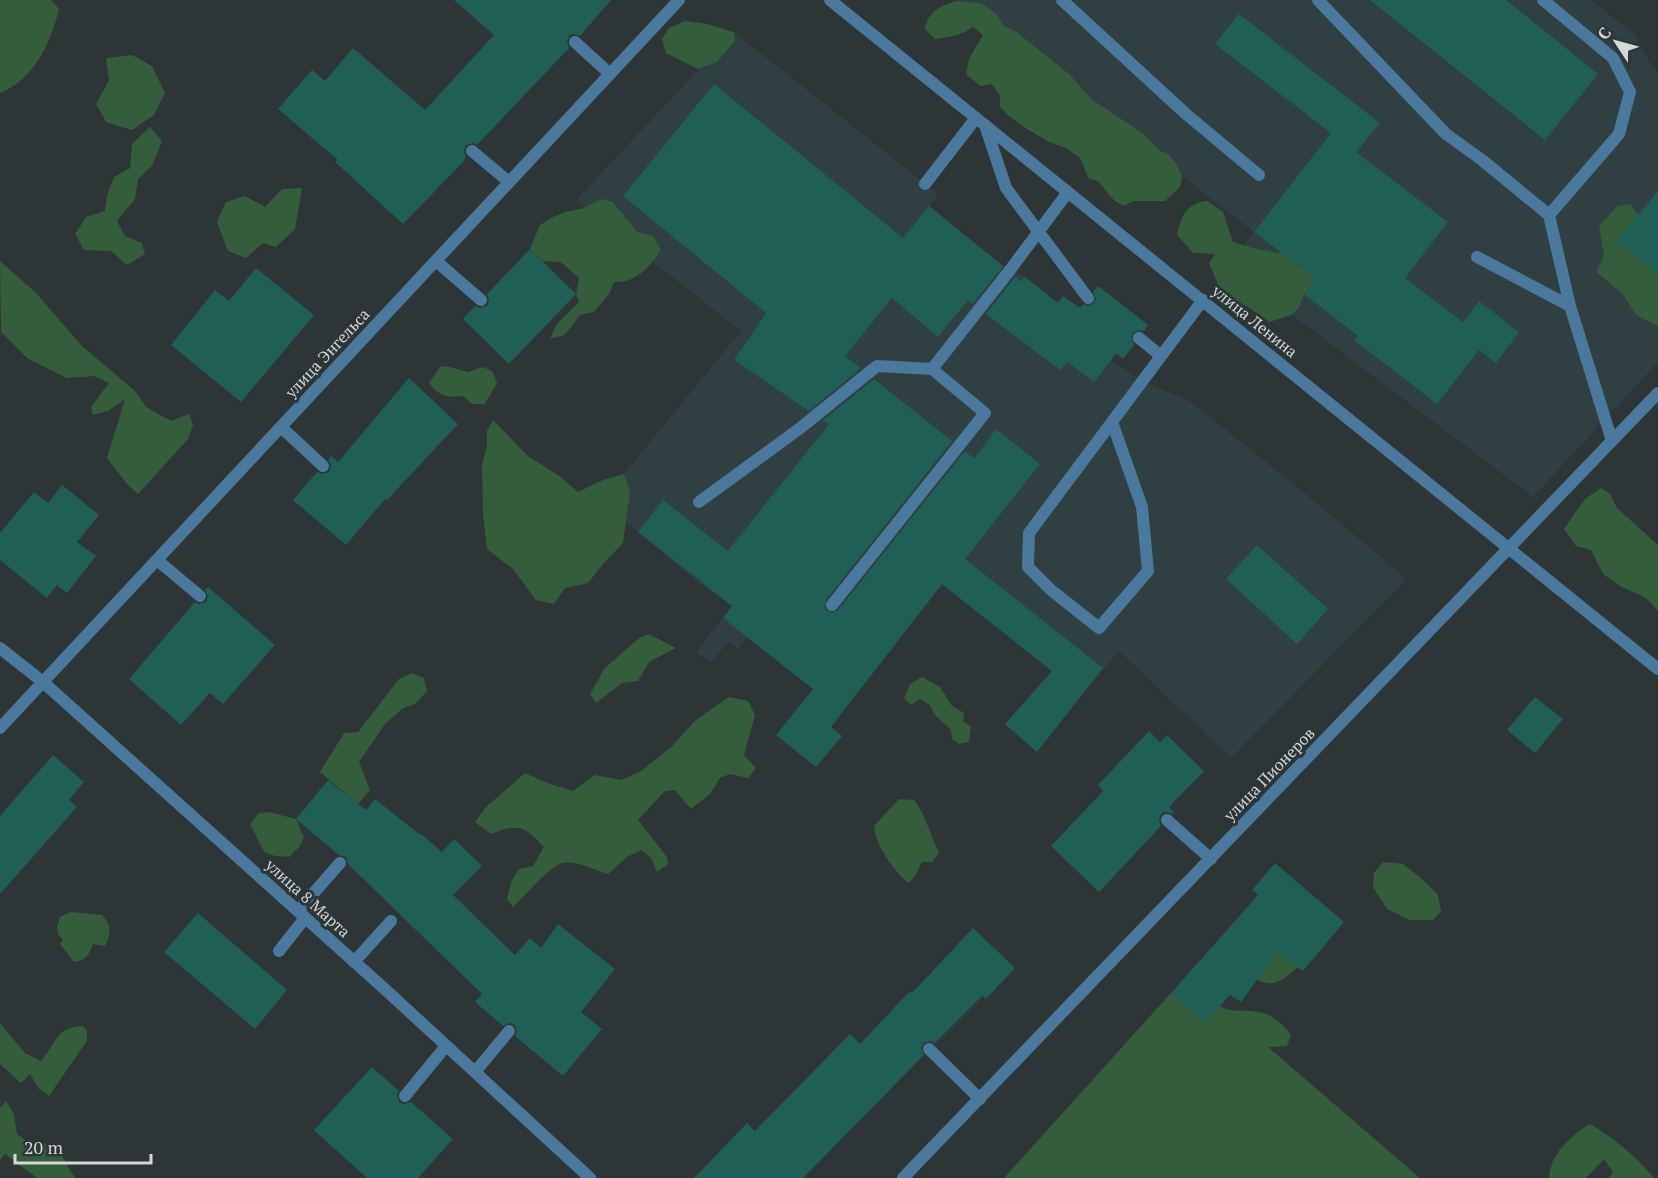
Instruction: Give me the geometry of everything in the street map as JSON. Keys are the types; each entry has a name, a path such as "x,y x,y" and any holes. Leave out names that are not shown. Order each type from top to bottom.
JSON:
{"street":[{"name":"улица Энгельса","path":"0,728 679,0"},
{"name":"улица Ленина","path":"830,0 1658,669"},
{"path":"1062,0 1192,120 1259,175"},
{"path":"1318,0 1446,134 1482,160 1549,215 1570,306 1612,441"},
{"path":"1543,0 1613,58 1630,93 1619,134 1549,215"},
{"path":"575,42 610,74"},
{"path":"925,184 981,122 1006,188 1088,298"},
{"path":"472,151 509,182"},
{"path":"932,369 1068,192"},
{"path":"1477,257 1570,306"},
{"path":"436,261 481,300"},
{"path":"1112,422 1142,507 1148,571 1099,628 1050,590 1028,567 1029,533 1203,300"},
{"path":"1139,338 1161,356"},
{"path":"699,502 799,429 877,366 932,369 985,413 832,605"},
{"name":"улица Пионеров","path":"903,1178 1658,393"},
{"path":"281,427 323,466"},
{"path":"157,560 200,596"},
{"name":"улица 8 Марта","path":"0,648 43,682 590,1178"},
{"path":"1167,820 1211,859"},
{"path":"279,951 339,863"},
{"path":"354,962 391,921"},
{"path":"475,1072 509,1031"},
{"path":"405,1096 446,1046"},
{"path":"929,1050 980,1099"}],"shaded area":[{"path":"955,0 1590,0 1635,34 1648,60 1658,73 1658,362 1533,497 1229,267 1254,232"},
{"path":"734,32 938,194 930,206 999,263 1025,277 1057,302 1063,296 1080,309 1098,286 1149,325 1123,359 1116,354 1111,360 1143,381 1191,402 1407,579 1231,758 1119,651 1082,695 942,585 842,712 747,637 738,649 728,642 711,663 696,652 732,606 700,584 601,502 741,331 575,201"}],"green space":[{"path":"0,0 51,0 59,9 46,47 32,69 12,87 0,93"},
{"path":"956,1 981,3 996,14 1004,26 1014,30 1070,75 1091,99 1144,134 1160,151 1167,153 1176,163 1182,176 1180,187 1165,201 1134,201 1123,206 1112,198 1100,183 1089,179 1080,158 1066,148 1049,142 1027,129 1009,116 1000,107 1000,96 992,84 980,86 966,74 969,59 983,35 973,27 950,37 935,39 925,29 929,18 936,10"},
{"path":"685,21 707,24 734,32 735,41 717,62 698,69 666,53 662,39 669,28"},
{"path":"132,55 152,66 165,93 154,115 132,130 106,122 96,104 109,80 106,58"},
{"path":"150,127 162,141 152,166 138,179 135,199 117,221 125,236 142,243 145,254 127,265 111,251 84,250 75,234 86,217 105,211 107,195 114,177 130,168 132,144"},
{"path":"302,188 295,229 276,247 263,243 246,258 228,251 217,222 226,202 245,196 265,207 282,189"},
{"path":"601,199 613,202 637,232 653,236 661,250 642,273 629,280 614,282 609,294 594,312 580,315 565,335 550,339 556,325 579,302 576,294 579,278 561,262 543,261 530,249 540,225 553,217 584,208"},
{"path":"1207,201 1223,212 1233,242 1283,254 1316,279 1304,294 1299,308 1291,315 1269,322 1248,307 1222,294 1209,263 1215,254 1193,253 1177,235 1180,222 1189,208"},
{"path":"1631,204 1638,215 1617,240 1651,269 1658,270 1658,326 1636,315 1622,293 1596,272 1604,256 1599,226 1617,206"},
{"path":"0,261 36,293 82,346 135,391 146,407 171,421 189,414 193,425 188,439 138,494 127,484 107,458 125,399 108,411 93,415 91,407 109,383 94,376 67,378 27,358 1,332"},
{"path":"446,366 468,372 483,367 492,371 497,383 485,404 472,404 463,396 443,395 433,387 429,383 440,367"},
{"path":"493,420 529,457 558,475 578,492 603,480 624,474 630,492 623,543 588,583 565,588 554,604 536,600 513,569 487,549 483,513 482,465 487,446 487,431"},
{"path":"1601,488 1610,494 1617,508 1658,545 1658,611 1646,598 1622,587 1603,574 1591,550 1576,546 1564,529 1585,499"},
{"path":"649,634 676,648 649,662 638,681 622,683 596,703 590,694 604,669 639,638"},
{"path":"412,673 424,678 427,691 416,703 402,709 385,724 359,762 370,790 358,804 320,772 344,733 358,732 399,679"},
{"path":"922,677 940,687 952,706 964,713 963,721 971,727 969,742 959,744 952,739 951,730 935,715 930,705 920,699 911,705 904,698 910,684"},
{"path":"729,697 748,701 755,715 744,755 756,768 748,778 730,774 720,778 710,794 691,809 675,790 665,791 638,820 667,857 668,864 657,872 651,858 641,850 627,857 608,874 579,864 562,863 544,876 513,907 507,899 511,882 519,869 533,866 544,847 521,828 508,828 491,834 475,822 485,808 525,773 573,791 595,775 621,780 641,771 672,746 696,720"},
{"path":"899,799 914,800 925,819 939,853 932,862 922,862 909,883 886,857 874,826"},
{"path":"269,812 296,819 304,837 300,846 289,857 264,852 250,824 258,814"},
{"path":"1383,862 1403,864 1438,895 1441,911 1433,920 1410,920 1387,909 1373,887 1374,873"},
{"path":"1258,906 1298,967 1275,983 1264,982 1249,974"},
{"path":"70,912 102,915 110,930 105,946 93,944 86,956 74,962 60,944 63,939 58,935 57,927 60,917"},
{"path":"1171,993 1205,1023 1220,1006 1230,1010 1262,1013 1278,1021 1291,1035 1287,1046 1268,1047 1420,1178 1004,1178"},
{"path":"0,1023 25,1053 41,1061 57,1038 73,1027 82,1026 87,1030 87,1041 49,1096 38,1088 30,1074 21,1083 0,1064"},
{"path":"6,1101 14,1114 17,1134 30,1143 54,1146 76,1178 37,1178 5,1154 0,1160 0,1108"},
{"path":"1589,1124 1624,1148 1654,1178 1609,1178 1613,1172 1604,1159 1586,1178 1549,1178 1553,1161 1562,1147"}],"building":[{"path":"454,0 611,0 580,36 573,34 569,36 567,41 569,48 477,145 473,143 466,145 464,150 466,157 463,162 403,224 335,162 338,160 278,109 312,70 325,81 353,48 425,110 494,35"},
{"path":"1370,0 1506,0 1598,74 1545,140"},
{"path":"1239,14 1380,123 1356,152 1448,222 1405,278 1463,322 1479,301 1519,332 1496,363 1479,350 1437,404 1354,340 1358,336 1304,294 1316,279 1254,232 1331,133 1215,44"},
{"path":"714,84 903,238 929,206 1003,266 973,304 968,300 938,337 892,298 845,356 861,368 809,411 734,360 766,313 623,196"},
{"path":"1658,191 1658,275 1617,240"},
{"path":"530,249 576,294 509,364 463,319 475,306 480,308 487,306 489,301 487,294"},
{"path":"256,268 314,315 241,402 171,345 215,290 229,301"},
{"path":"1015,277 1021,281 1025,277 1058,303 1063,296 1080,308 1083,304 1088,306 1093,304 1096,298 1093,292 1098,286 1148,325 1144,331 1133,332 1131,337 1134,345 1123,359 1116,353 1094,382 1067,362 1060,370 986,314"},
{"path":"409,378 458,424 387,500 385,499 346,545 293,500 317,472 322,474 329,472 331,464 328,460 331,456 338,462"},
{"path":"874,379 952,441 826,600 825,609 831,613 838,610 965,451 974,459 996,429 1040,464 965,559 1103,668 1037,752 1005,724 1052,671 942,584 831,727 842,736 816,767 776,735 813,689 723,618 732,606 638,532 663,500 728,551 829,424 823,420"},
{"path":"62,485 99,515 77,542 96,556 67,593 57,585 47,598 0,560 0,533 34,492 48,503"},
{"path":"1257,545 1328,609 1297,644 1226,579"},
{"path":"208,587 275,645 223,704 210,693 181,725 129,679 195,602 199,604 206,602 208,597 205,590"},
{"path":"1535,697 1563,719 1535,753 1507,730"},
{"path":"1149,731 1160,742 1167,735 1204,771 1169,807 1174,812 1173,814 1165,812 1161,814 1159,819 1161,826 1099,892 1051,846 1103,791 1098,785"},
{"path":"53,755 84,782 69,800 77,807 0,894 0,816"},
{"path":"328,780 366,810 375,799 442,852 454,839 482,866 453,895 515,955 530,938 541,948 558,924 615,969 581,1012 602,1029 563,1076 515,1036 517,1032 515,1025 510,1023 503,1026 475,1002 482,994 348,864 346,857 339,855 296,819"},
{"path":"1275,863 1344,922 1303,971 1277,952 1241,1002 1230,995 1205,1023 1171,993 1258,895 1252,890"},
{"path":"198,913 287,990 255,1029 164,952"},
{"path":"973,928 1015,968 986,999 982,996 935,1043 930,1041 924,1043 921,1048 924,1055 803,1178 694,1178 747,1123 755,1131 850,1034 860,1044"},
{"path":"372,1067 399,1091 397,1095 399,1102 404,1104 411,1102 453,1139 418,1178 367,1178 314,1130"}]}
